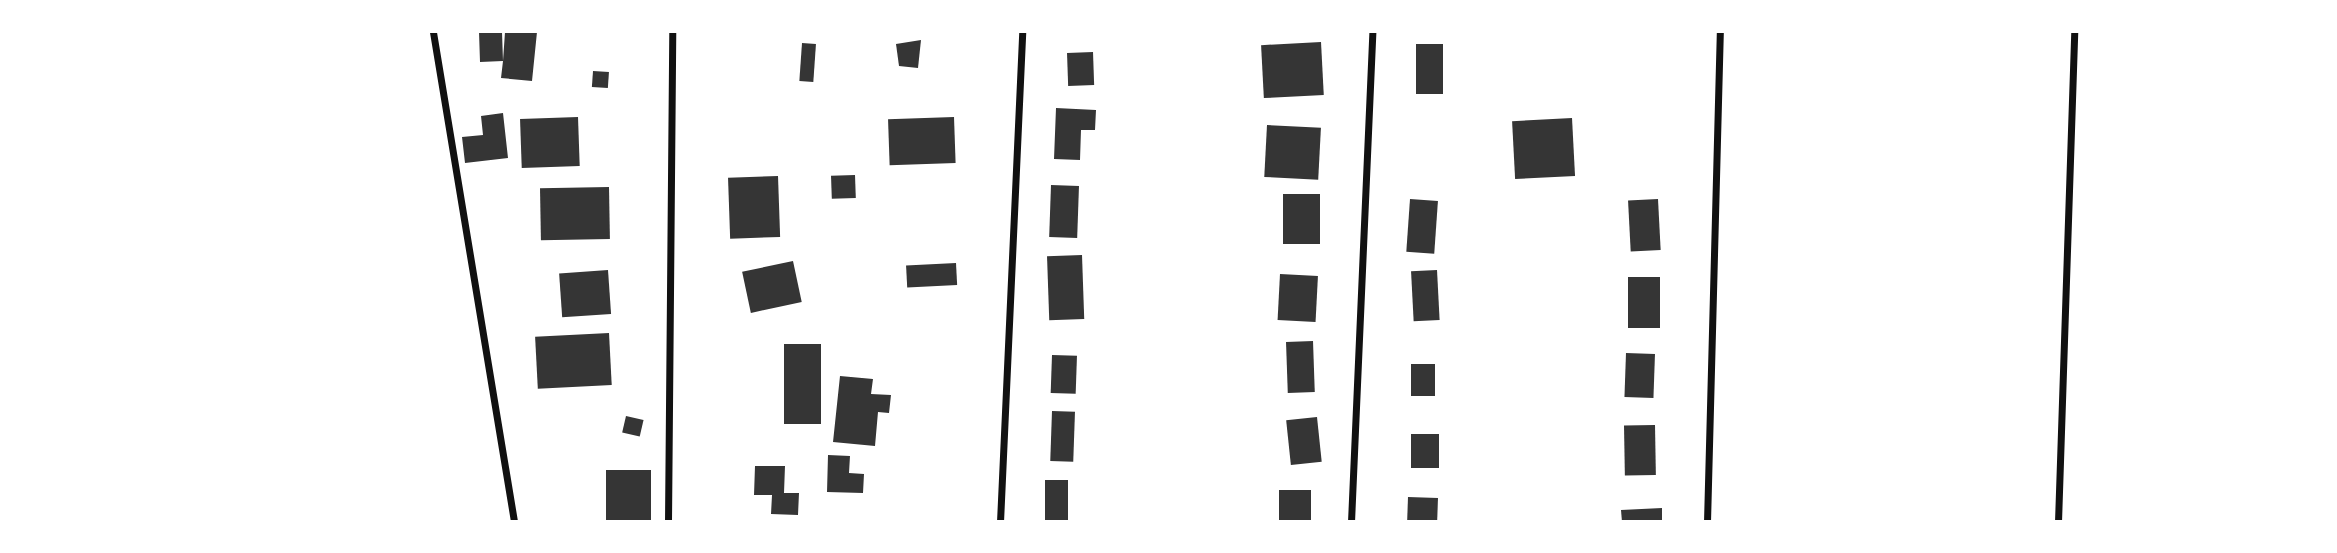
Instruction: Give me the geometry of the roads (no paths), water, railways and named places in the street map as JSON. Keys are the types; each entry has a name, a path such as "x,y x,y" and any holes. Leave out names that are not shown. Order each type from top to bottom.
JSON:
{"street":[{"path":"433,32 514,522"},
{"path":"668,522 672,32"},
{"path":"1000,522 1022,32"},
{"path":"1351,522 1372,32"},
{"path":"1707,522 1720,32"},
{"path":"2058,522 2074,32"}]}
